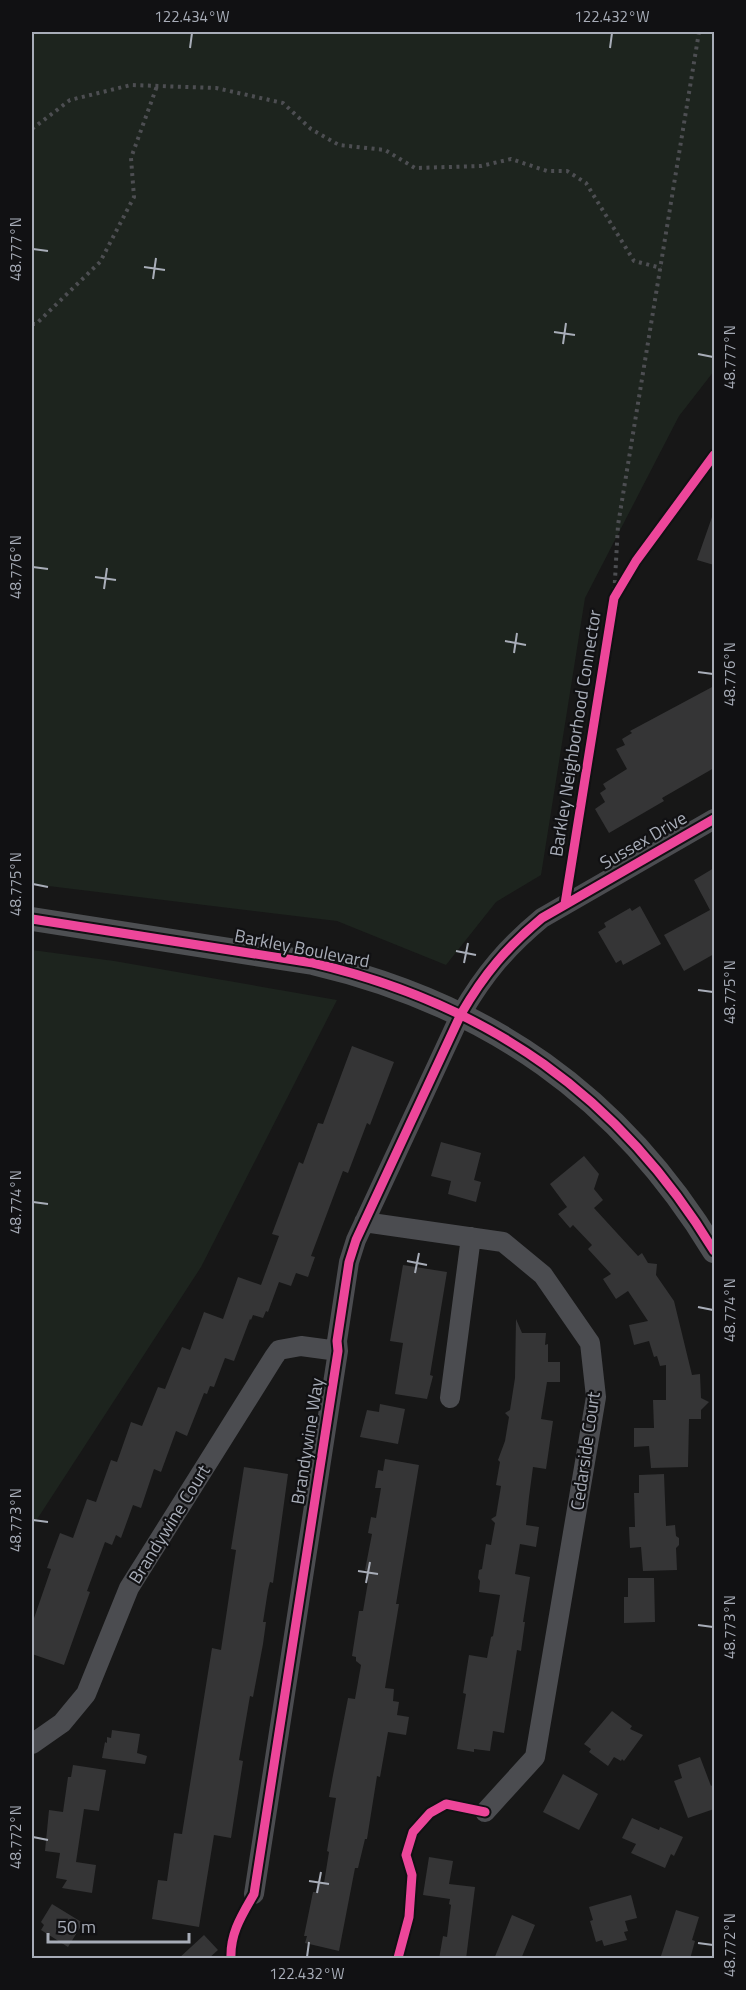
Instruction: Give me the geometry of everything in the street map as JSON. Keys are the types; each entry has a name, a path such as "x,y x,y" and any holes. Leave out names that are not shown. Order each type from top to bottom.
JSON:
{"main road":[{"name":"Barkley Boulevard","path":"32,919 313,963 354,972 394,985 461,1014 525,1050 568,1081 603,1111 640,1149 695,1219 714,1251"}],"street":[{"name":"Sussex Drive","path":"461,1014 493,964 518,938 542,918 714,819"},
{"name":"Brandywine Way","path":"254,1894 338,1351 337,1341 349,1262 364,1222 461,1014"},
{"name":"Cedarside Court","path":"364,1222 503,1242 543,1275 590,1343 596,1397 535,1757 485,1812"},
{"path":"450,1398 471,1237"},
{"name":"Brandywine Court","path":"32,1744 62,1723 86,1694 129,1588 279,1350 301,1346 338,1351"}],"path":[{"path":"613,603 618,525 699,32"},
{"path":"32,129 70,100 131,85 216,88 283,102 311,129 339,145 385,150 415,168 481,166 510,159 547,171 567,171 586,183 634,261 661,268"},
{"path":"32,324 36,324 100,262 134,197 131,158 157,86"}],"shaded area":[{"path":"32,32 714,32 714,371 679,416 585,598 541,875 496,902 446,965 337,921 32,884"},
{"path":"32,950 114,961 337,1000 201,1267 32,1527"}],"building":[{"path":"712,517 714,518 714,565 697,560"},
{"path":"714,686 714,768 662,798 664,801 609,833 595,809 605,802 600,793 606,789 603,784 627,769 616,749 625,745 622,739 632,733 630,731"},
{"path":"714,868 714,954 684,971 664,935 710,910 694,880"},
{"path":"640,906 661,944 623,965 621,960 616,963 598,932 606,927 604,923 630,908 632,911"},
{"path":"352,1046 394,1062 370,1125 367,1123 348,1173 343,1171 311,1256 315,1257 308,1277 296,1273 291,1286 279,1282 268,1312 266,1311 263,1318 253,1315 234,1361 225,1358 214,1387 210,1386 207,1394 204,1393 187,1436 176,1431 161,1472 154,1469 141,1508 133,1505 121,1538 116,1535 112,1545 105,1542 64,1665 32,1654 32,1624 51,1569 47,1568 60,1533 73,1538 87,1499 96,1502 111,1460 117,1462 131,1422 142,1426 158,1387 165,1389 182,1347 190,1350 204,1312 223,1319 238,1277 261,1285 279,1236 272,1234 299,1162 303,1164 318,1123 323,1124"},
{"path":"441,1142 481,1153 474,1180 481,1182 476,1202 448,1194 451,1181 431,1176"},
{"path":"584,1156 599,1174 594,1189 603,1200 594,1208 638,1256 642,1253 648,1263 657,1264 656,1275 674,1301 692,1375 700,1374 701,1398 709,1402 701,1410 701,1419 689,1419 688,1467 651,1468 649,1446 634,1447 634,1428 654,1428 653,1400 666,1400 666,1365 660,1366 657,1356 654,1357 649,1341 634,1345 629,1325 648,1321 628,1291 616,1299 603,1279 611,1274 588,1249 592,1245 573,1225 570,1228 558,1214 567,1207 550,1184"},
{"path":"403,1265 447,1272 430,1375 433,1376 427,1399 395,1394 403,1343 390,1341"},
{"path":"516,1319 522,1333 546,1333 545,1345 548,1344 548,1362 560,1362 560,1382 547,1382 541,1419 553,1421 546,1469 533,1467 526,1525 539,1527 536,1547 520,1544 515,1574 530,1577 521,1651 517,1650 504,1733 493,1731 490,1751 474,1749 474,1752 457,1749 466,1694 463,1693 469,1655 487,1658 500,1595 479,1592 478,1578 479,1570 482,1569 486,1544 491,1545 495,1523 491,1519 496,1516 501,1486 496,1485 500,1462 498,1460 505,1441 509,1417 505,1413 510,1410 515,1378"},
{"path":"380,1404 405,1409 398,1444 360,1437 367,1410 379,1412"},
{"path":"385,1459 419,1465 385,1688 394,1689 393,1701 399,1702 397,1715 409,1717 406,1735 388,1732 380,1777 377,1776 367,1839 365,1839 358,1868 355,1868 339,1951 305,1943 307,1936 304,1936 313,1892 316,1892 318,1882 324,1883 336,1798 329,1797 348,1698 355,1699 361,1665 356,1661 356,1657 352,1656 359,1611 363,1611 368,1582 368,1571 365,1570 372,1534 368,1533 371,1517 376,1518 381,1488 375,1488 378,1470 383,1471"},
{"path":"244,1467 288,1474 273,1583 270,1582 263,1622 266,1622 263,1644 253,1697 250,1696 239,1760 243,1761 231,1838 214,1835 199,1927 152,1919 158,1880 167,1881 174,1833 182,1834 212,1648 221,1650 236,1550 231,1549"},
{"path":"664,1474 666,1526 675,1525 676,1536 679,1538 679,1545 676,1548 677,1570 643,1571 641,1547 630,1548 629,1527 635,1527 634,1493 639,1493 639,1475"},
{"path":"628,1578 654,1578 655,1622 624,1623 624,1597 628,1597"},
{"path":"612,1711 632,1726 630,1729 643,1735 624,1761 614,1757 608,1766 589,1752 591,1749 584,1744"},
{"path":"112,1730 140,1734 137,1753 147,1756 145,1764 102,1758 105,1742 107,1743 107,1737 111,1738"},
{"path":"700,1757 711,1786 714,1784 714,1809 688,1818 674,1781 682,1778 678,1765"},
{"path":"73,1765 106,1770 99,1811 84,1809 76,1862 96,1865 92,1893 62,1888 67,1880 56,1878 60,1853 45,1851 49,1810 63,1812 68,1777 71,1777"},
{"path":"563,1774 598,1794 579,1830 543,1812"},
{"path":"632,1818 659,1830 660,1827 683,1837 674,1856 671,1854 665,1868 631,1853 636,1844 622,1838"},
{"path":"429,1857 453,1861 449,1884 475,1887 466,1959 439,1959 443,1936 447,1937 451,1905 449,1904 450,1899 423,1895"},
{"path":"631,1895 637,1918 625,1921 628,1931 624,1932 627,1940 604,1946 602,1940 596,1942 589,1907"},
{"path":"52,1904 83,1923 68,1947 41,1930 44,1925 41,1922"},
{"path":"676,1910 699,1917 692,1940 695,1941 690,1959 660,1959"},
{"path":"512,1915 535,1925 521,1959 494,1959"},
{"path":"204,1935 218,1950 208,1959 178,1959"}],"cycle path":[{"name":"Barkley Neighborhood Connector","path":"565,904 614,598 636,561 714,455"},
{"path":"231,1958 232,1940 241,1917 254,1894 338,1351 337,1341 349,1262 356,1240 461,1014 478,986 497,962 542,918 714,819"},
{"path":"32,919 313,963 377,981 436,1004 492,1031 544,1064 592,1103 636,1146 677,1196 714,1251"},
{"path":"398,1958 409,1917 412,1875 406,1855 413,1832 430,1813 446,1804 485,1812"}]}
